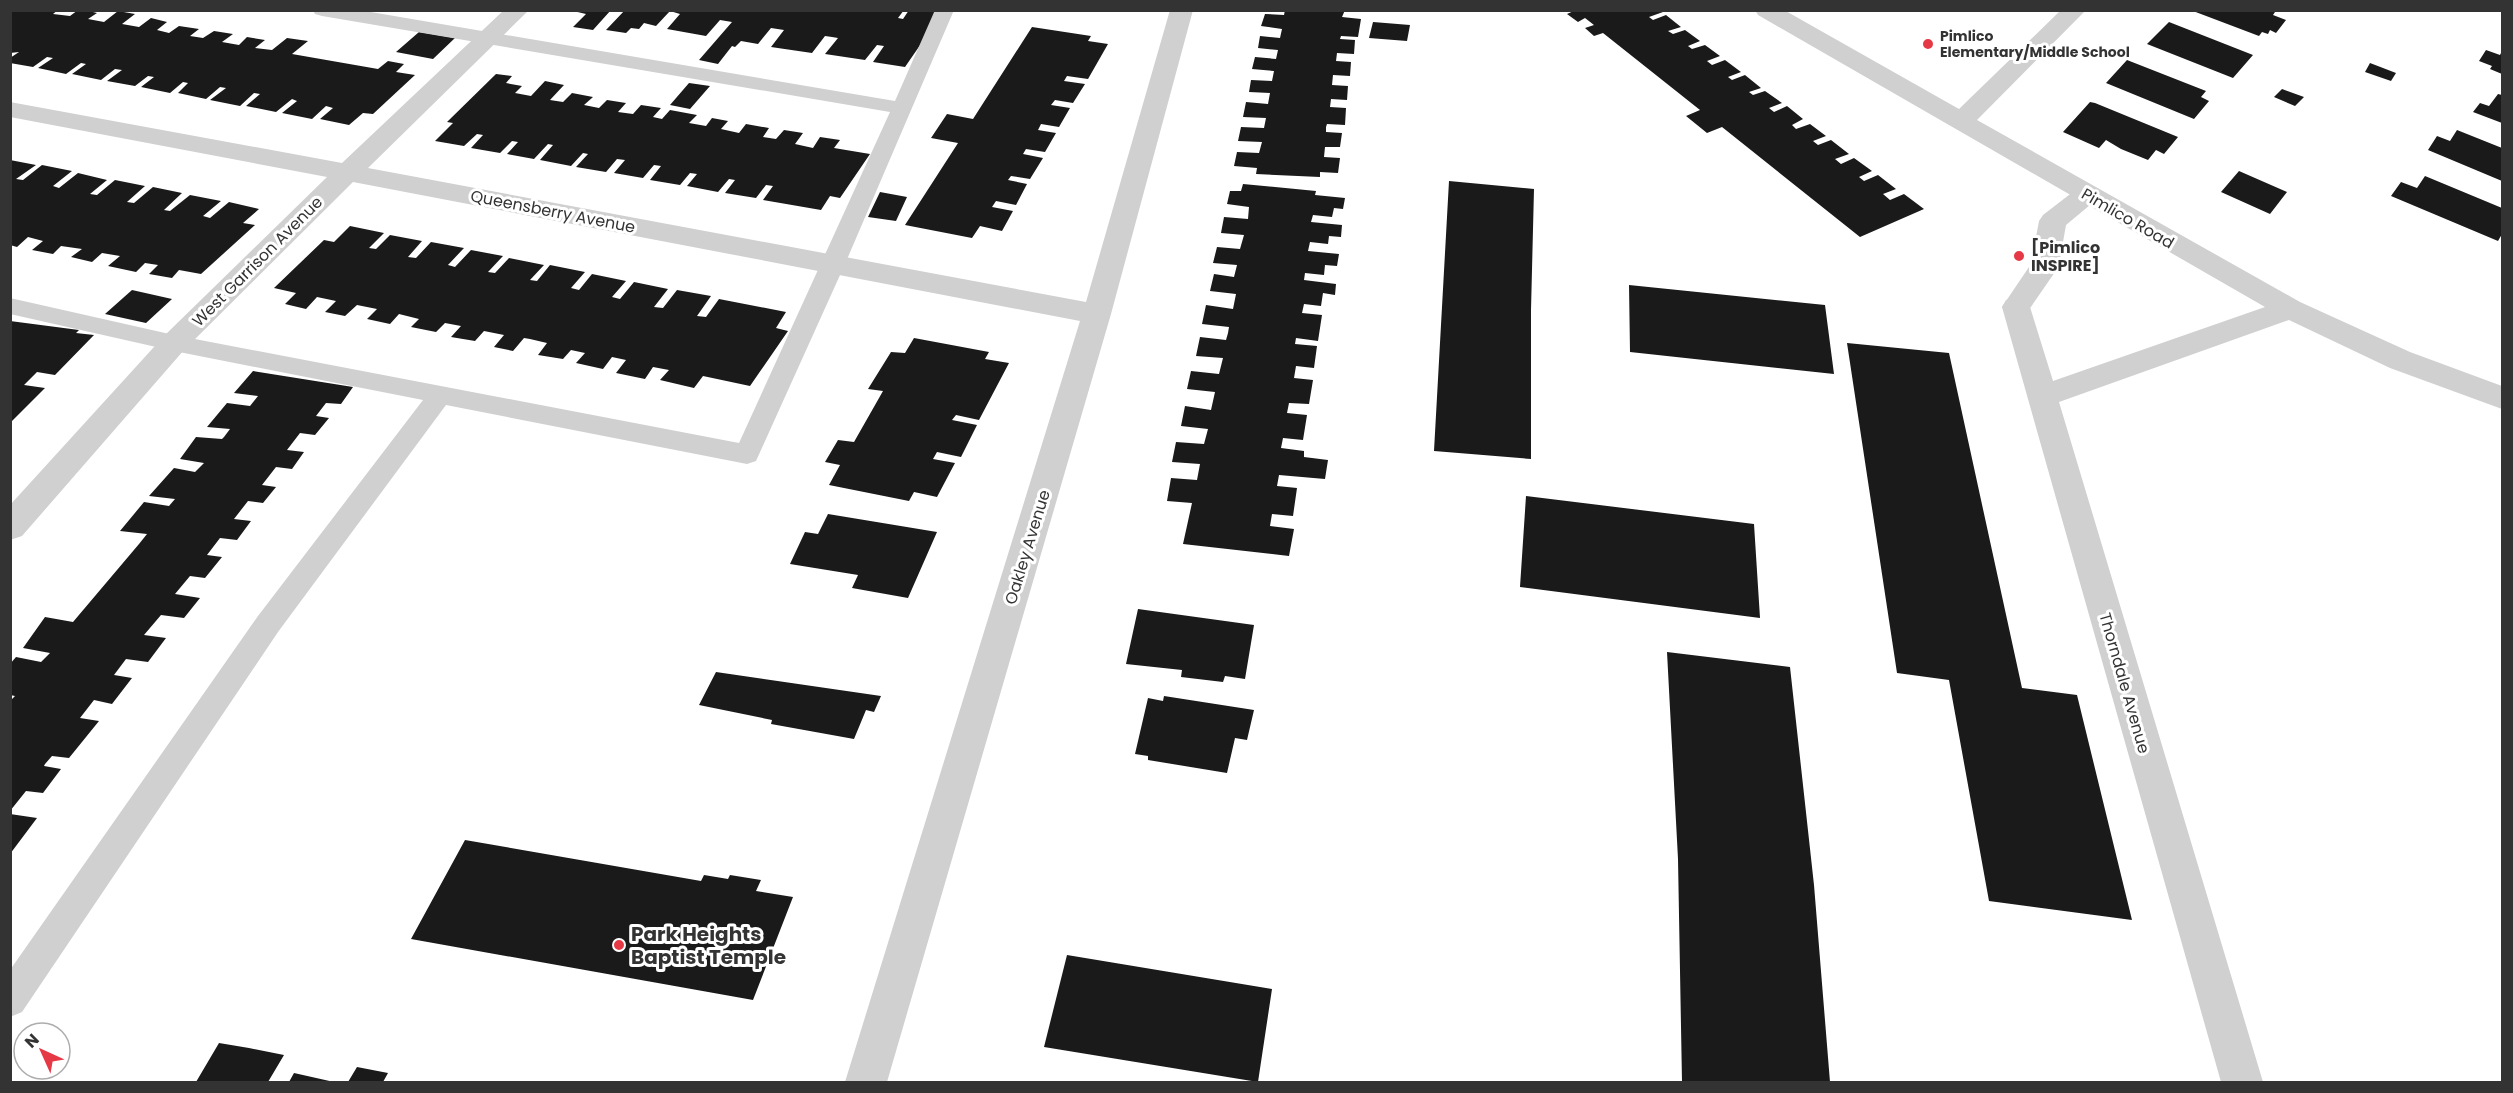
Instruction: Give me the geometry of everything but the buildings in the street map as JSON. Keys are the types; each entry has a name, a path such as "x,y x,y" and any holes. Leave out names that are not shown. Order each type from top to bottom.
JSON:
{"street":[{"name":"West Garrison Avenue","path":"10,526 174,343 347,172 518,10"},
{"name":"Oakley Avenue","path":"866,1083 1096,314 1182,10"},
{"name":"Pimlico Road","path":"1766,10 2290,309 2400,360 2502,398"},
{"path":"1960,122 2075,10"},
{"name":"Queensberry Avenue","path":"10,109 1096,314"},
{"name":"Thorndale Avenue","path":"2087,194 2053,221 2045,265 2016,307 2239,1070"},
{"path":"2042,396 2290,309"}],"lane":[{"path":"322,10 902,108"},
{"path":"10,306 174,343 747,454 834,264 945,10"},
{"path":"10,1000 268,624 441,394"}],"place":[{"name":"Pimlico Elementary/Middle School","path":"1928,44"},
{"name":"[Pimlico INSPIRE]","path":"2019,256"},
{"name":"Park Heights Baptist Temple","path":"619,945"}]}
